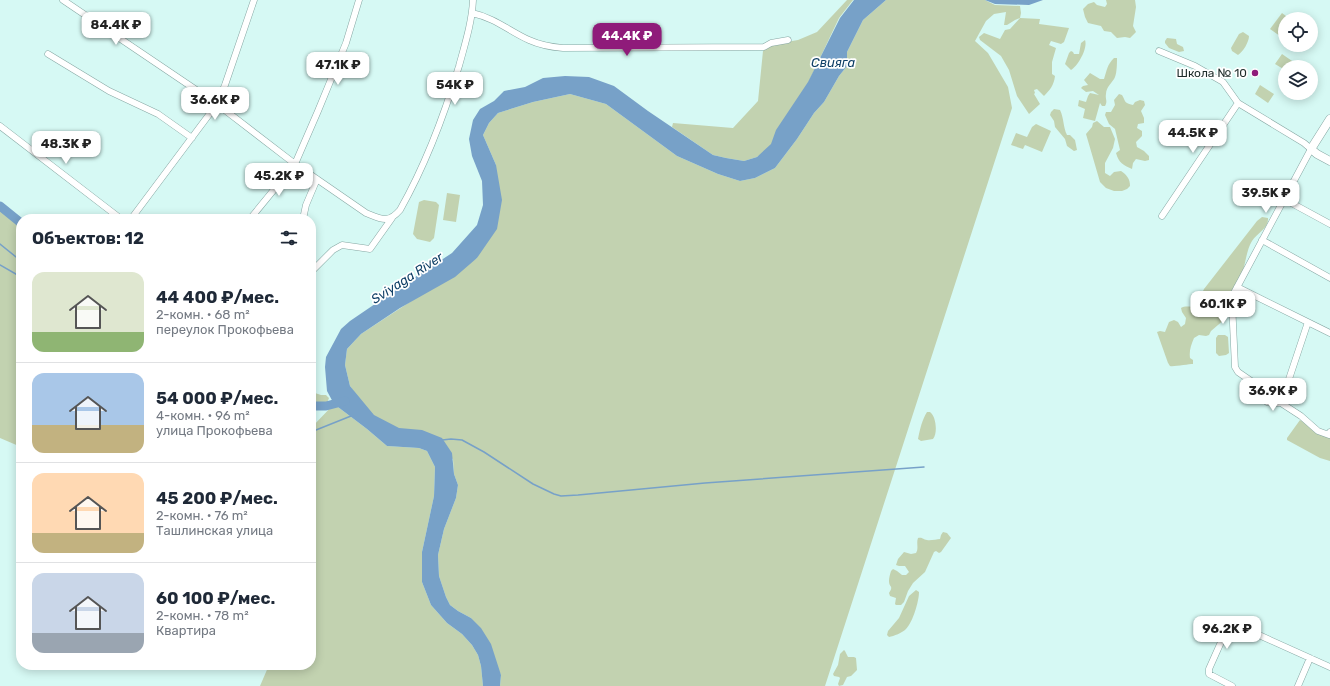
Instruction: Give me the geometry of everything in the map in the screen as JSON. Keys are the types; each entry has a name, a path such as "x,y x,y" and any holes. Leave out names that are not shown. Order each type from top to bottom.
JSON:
{"street":[{"path":"63,0 217,104 295,164 366,213 382,219 392,218"},
{"path":"135,214 217,104 254,0"},
{"path":"254,214 295,164 346,43 359,0"},
{"path":"316,267 333,250 342,245 370,249 392,218 400,210 433,143 466,42 473,0"},
{"path":"472,13 486,16 529,40 546,46 563,48 764,47 771,43 788,40"},
{"path":"1159,51 1195,66 1223,82 1238,103 1304,143 1317,154 1330,161"},
{"path":"48,54 109,91 158,114 192,138"},
{"path":"1162,216 1238,103"},
{"path":"1330,119 1311,149 1284,198 1237,287 1232,302 1235,367 1238,372 1254,383 1267,402 1281,403 1301,416 1314,429 1330,434"},
{"path":"0,126 114,214"},
{"path":"305,214 306,205 317,179"},
{"path":"1284,198 1330,224"},
{"path":"1262,240 1330,278"},
{"path":"1237,287 1330,333"},
{"path":"1281,403 1308,322"},
{"path":"1232,686 1209,674 1230,622 1330,667"},
{"path":"1298,686 1310,658"}],"green space":[{"path":"847,0 853,0 839,18 801,98 770,148 757,157 744,161 726,158 713,155 672,127 673,123 733,128 758,101 763,51 775,44 798,40 817,32"},
{"path":"886,0 985,0 995,5 1020,6 1021,13 1020,18 1007,25 1004,25 1006,12 994,14 986,21 975,41 988,53 1008,87 1012,108 825,686 500,686 501,675 471,618 450,605 439,576 438,555 444,529 456,498 458,485 454,474 453,459 407,434 374,420 350,386 345,365 347,349 361,334 477,258 496,165 483,135 489,123 498,113 533,102 570,94 606,104 677,156 718,174 740,181 755,178 775,168 797,139 814,113 824,102 839,76 847,66 847,52 863,20"},
{"path":"1106,0 1135,0 1136,7 1133,26 1136,32 1130,38 1117,38 1111,32 1104,31 1101,26 1088,23 1083,9 1088,4 1094,2 1097,5 1105,7 1107,4"},
{"path":"1020,18 1040,19 1039,24 1069,28 1064,42 1061,44 1051,41 1049,45 1056,48 1052,62 1052,74 1055,76 1054,82 1044,96 1037,89 1034,90 1034,94 1040,104 1029,114 1017,96 1009,70 1001,56 980,40 979,37 984,33 1000,39 1005,30 1010,29"},
{"path":"1278,18 1278,35 1270,29"},
{"path":"1243,32 1249,36 1249,38 1244,49 1238,55 1232,51 1231,48 1239,34"},
{"path":"1167,38 1176,39 1177,44 1183,47 1184,51 1179,52 1169,48 1165,43"},
{"path":"1085,40 1086,43 1082,56 1077,65 1071,70 1065,64 1069,53 1071,51 1074,54 1079,54 1081,43"},
{"path":"1282,54 1291,60 1278,60 1278,66 1275,64"},
{"path":"1114,58 1117,58 1116,73 1106,91 1105,106 1102,106 1100,103 1095,121 1083,118 1085,109 1078,106 1079,100 1086,102 1090,93 1099,95 1093,91 1086,92 1081,88 1088,85 1084,80 1090,73 1100,79 1104,79 1109,65"},
{"path":"1260,85 1274,94 1268,103 1255,94"},
{"path":"1119,94 1122,95 1128,104 1133,105 1135,102 1140,100 1144,101 1145,105 1141,111 1144,118 1144,123 1138,124 1137,128 1142,131 1142,136 1136,142 1137,147 1149,156 1149,160 1145,161 1136,159 1133,163 1132,169 1124,165 1118,159 1116,153 1120,150 1115,129 1109,124 1105,115 1106,112 1111,112 1115,105 1114,100"},
{"path":"1054,109 1060,110 1067,135 1070,135 1075,140 1077,150 1074,151 1067,146 1065,139 1055,127 1054,121 1050,115"},
{"path":"1097,121 1104,127 1110,127 1115,139 1113,148 1105,163 1105,173 1110,176 1114,172 1121,171 1129,179 1130,186 1122,191 1114,191 1106,188 1100,182 1086,134 1092,127 1093,123"},
{"path":"1036,124 1051,131 1042,152 1025,145 1023,149 1011,145 1016,133 1027,137 1032,127"},
{"path":"447,193 460,195 456,222 443,220"},
{"path":"424,200 436,202 439,205 434,238 430,242 417,239 413,234 419,202"},
{"path":"0,210 16,224 16,445 0,438"},
{"path":"1262,217 1268,218 1267,225 1252,241 1238,282 1228,295 1221,300 1221,304 1228,310 1225,319 1211,331 1209,335 1199,335 1194,338 1190,353 1190,358 1193,360 1193,364 1170,366 1157,332 1165,332 1169,322 1174,320 1178,322 1181,327 1185,324 1186,318 1181,308 1196,306 1204,289 1257,221"},
{"path":"1218,335 1225,335 1228,337 1229,353 1226,355 1219,356 1216,353 1216,338"},
{"path":"316,393 326,395 329,398 327,403 316,408"},
{"path":"334,404 387,446 419,448 427,451 435,467 434,496 422,552 422,582 431,605 447,623 462,634 472,645 478,655 481,666 483,686 260,686 267,670 316,670 316,423"},
{"path":"927,412 930,412 934,417 936,425 935,436 933,439 921,441 918,439 922,421"},
{"path":"1300,420 1330,437 1330,461 1320,458 1287,440"},
{"path":"943,532 947,533 951,538 941,552 934,552 925,572 913,583 904,602 901,605 896,605 896,598 890,596 889,593 891,589 889,581 891,571 893,569 902,575 906,575 909,572 905,566 896,565 898,559 904,552 911,554 916,553 918,538 925,540 940,539"},
{"path":"916,590 919,592 918,601 909,626 902,632 889,637 887,635 888,631 899,618 909,596"},
{"path":"844,650 848,657 856,658 857,670 851,676 847,677 843,685 839,686 838,684 840,678 834,676 833,674 838,665 840,654"}],"water":[{"name":"Свияга","path":"854,0 886,0 863,20 847,52 847,66 839,76 824,102 814,113 797,139 775,168 755,178 740,181 718,174 677,156 606,104 570,94 533,102 498,113 489,123 483,135 496,165 502,200 497,229 477,258 455,277 400,308 361,334 347,349 345,365 350,386 374,415 399,428 422,430 442,438 452,453 454,474 458,485 456,498 444,529 438,555 439,576 450,605 471,618 481,628 491,644 501,675 500,686 483,686 481,666 478,655 472,645 462,634 447,623 431,605 422,582 422,552 434,496 435,467 427,451 419,448 387,446 334,404 327,391 325,367 326,357 341,329 350,321 452,253 477,225 483,205 482,181 472,156 469,139 473,120 480,109 494,101 504,91 525,87 543,78 565,76 589,77 614,86 713,155 744,161 757,157 771,144 776,130 808,82 840,18"},
{"path":"985,0 1043,0 1029,5 995,4"}],"waterway":[{"path":"0,206 16,219"},
{"path":"0,244 16,257"},
{"path":"0,265 16,274"},
{"path":"316,406 326,406 345,401"},
{"path":"316,430 351,416"},
{"path":"442,440 462,440 484,452 533,484 561,496 705,483 924,467"}],"place":[{"name":"Школа № 10","path":"1255,73"}],"water label":[{"name":"Sviyaga River","path":"407,278"}]}
